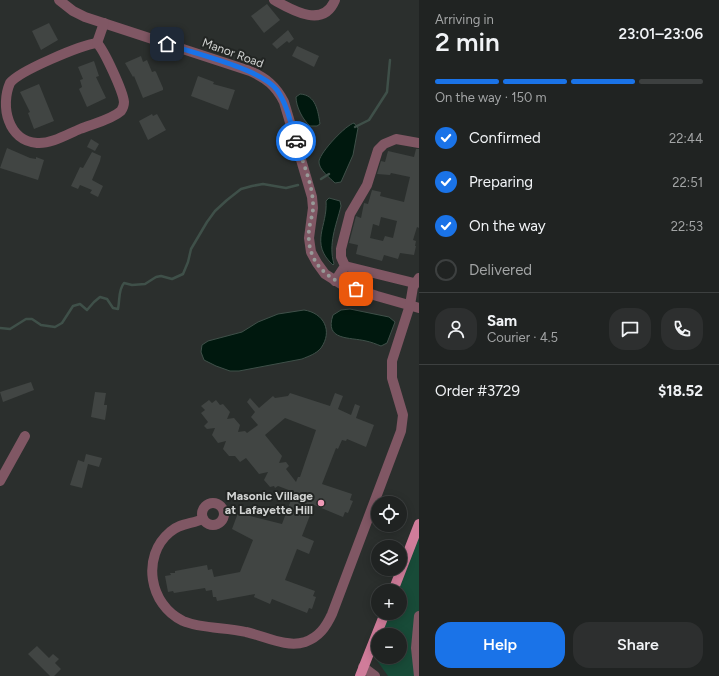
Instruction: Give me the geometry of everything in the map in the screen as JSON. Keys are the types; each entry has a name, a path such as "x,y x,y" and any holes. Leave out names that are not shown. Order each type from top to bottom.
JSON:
{"main road":[{"path":"396,584 419,524"},
{"path":"361,672 382,620"}],"street":[{"name":"Manor Road","path":"59,0 79,14 250,71 263,77 273,85 281,96 286,108 312,197 313,208 309,238 311,252 320,269 335,281 364,292 414,307"},
{"path":"274,0 303,14 314,16 328,10 335,0"},
{"path":"97,43 104,23"},
{"path":"97,43 104,53 124,99 124,105 121,110 116,114 48,142 31,142 15,134 5,120 2,107 6,89 13,79 24,72 85,46 97,43"},
{"path":"345,266 341,249 350,214 367,185 378,150 384,144 396,139 419,143"},
{"path":"335,281 345,266"},
{"path":"203,519 184,523 173,529 163,538 156,550 152,565 154,587 160,601 171,613 190,623 235,629 288,643 305,642 315,637 323,630 332,614 401,431 403,414 394,385 392,367 394,355 414,307 417,280 345,266"},
{"path":"0,482 25,436"},
{"path":"419,616 416,648 419,676"},
{"path":"361,672 375,676"}],"green space":[{"path":"419,536 419,676 388,676 379,664 407,664 407,628 383,628 386,620 407,620 407,584 400,584 403,576 407,576 407,566"}],"shaded area":[{"path":"300,94 310,97 315,104 320,124 317,126 310,126 300,113 296,97"},
{"path":"354,123 358,128 353,155 341,182 335,183 322,170 319,161 324,151 334,139 345,128"},
{"path":"329,198 340,201 341,206 332,242 333,265 326,257 322,249 321,242 326,201"},
{"path":"350,309 389,317 395,322 387,343 381,346 368,341 346,338 335,334 331,323 333,315 341,310"},
{"path":"304,310 317,315 321,319 326,329 325,342 317,352 312,355 302,359 239,371 230,371 204,360 201,352 202,345 208,341 242,332 258,322 278,314"}],"building":[{"path":"267,4 280,20 264,33 251,16"},
{"path":"49,23 58,40 41,50 32,31"},
{"path":"288,30 294,39 289,43 287,41 277,49 272,44"},
{"path":"297,46 319,56 314,67 292,56"},
{"path":"141,56 143,62 147,60 152,72 156,72 163,88 163,90 143,98 134,76 133,77 125,63"},
{"path":"94,61 99,76 96,77 106,98 87,107 79,89 82,87 80,80 83,79 78,67"},
{"path":"198,76 214,82 213,84 235,90 228,110 191,96"},
{"path":"39,84 54,121 34,129 28,113 30,112 20,92"},
{"path":"152,114 153,116 157,114 166,130 148,140 139,121"},
{"path":"91,139 99,144 95,151 87,147"},
{"path":"7,148 30,158 36,159 36,157 44,160 38,180 0,168"},
{"path":"416,149 419,149 419,228 417,227 413,240 416,241 414,255 400,253 398,259 384,255 382,261 356,254 358,245 349,243 356,216 361,218 364,203 368,204 372,190 381,192 380,196 404,202 410,177 391,173 390,175 377,174 381,161 385,162 388,151 414,157","holes":["381,217 397,221 393,238 385,236 383,241 370,238 373,224 379,226"]},
{"path":"92,152 101,156 92,180 103,186 98,197 90,193 92,190 80,185 78,189 71,186 80,167 83,168"},
{"path":"31,382 34,390 3,402 0,392"},
{"path":"95,392 106,393 104,405 107,405 105,420 91,417"},
{"name":"Masonic Village at Lafayette Hill","path":"290,393 330,406 335,393 343,396 338,409 351,415 355,404 360,406 356,418 374,425 366,447 347,439 346,441 342,440 338,449 336,448 322,484 352,494 350,500 353,501 348,513 345,512 343,517 314,505 302,536 314,541 309,554 297,549 285,580 315,591 313,596 316,597 312,609 309,608 307,613 272,599 270,604 254,597 255,594 217,601 216,597 213,597 212,590 206,591 205,588 174,593 173,591 168,592 165,576 171,575 170,573 175,573 175,571 207,565 208,570 212,569 214,577 240,572 253,540 232,529 238,513 282,524 294,492 278,486 275,488 274,486 270,487 264,480 268,472 259,474 246,458 240,462 235,456 229,456 223,449 226,441 218,443 212,435 215,428 207,429 204,426 208,422 201,413 205,410 201,406 209,400 212,403 216,400 220,405 223,404 230,412 227,419 234,418 240,425 238,432 245,431 247,433 258,425 251,417 255,412 247,402 250,398 259,408 273,396 275,398 288,396","holes":["285,418 316,430 300,477 298,477 296,482 286,469 289,466 286,462 279,463 282,456 265,435"]},
{"path":"86,454 102,458 99,467 88,464 82,488 70,485 78,460 84,462"},
{"path":"37,646 49,658 53,654 59,659 55,663 61,669 54,676 50,676 28,654"}],"waterway":[{"path":"355,127 369,120 387,92 390,60"},
{"path":"321,179 329,174"},
{"path":"0,328 10,329 26,319 32,319 41,325 55,327 62,323 73,306 80,304 87,310 100,297 107,299 113,308 118,309 120,292 124,283 132,285 145,284 156,277 161,276 172,279 183,274 191,249 207,222 215,211 241,189 263,184 286,188 298,185"}],"way so far":[{"path":"296,141 311,190 313,203 309,231 309,245 311,252 320,269 325,274 335,281 356,289"}],"place":[{"name":"Masonic Village at Lafayette Hill","path":"321,503"}],"route":[{"path":"167,44 250,71 263,77 273,85 281,96 296,141"}]}
